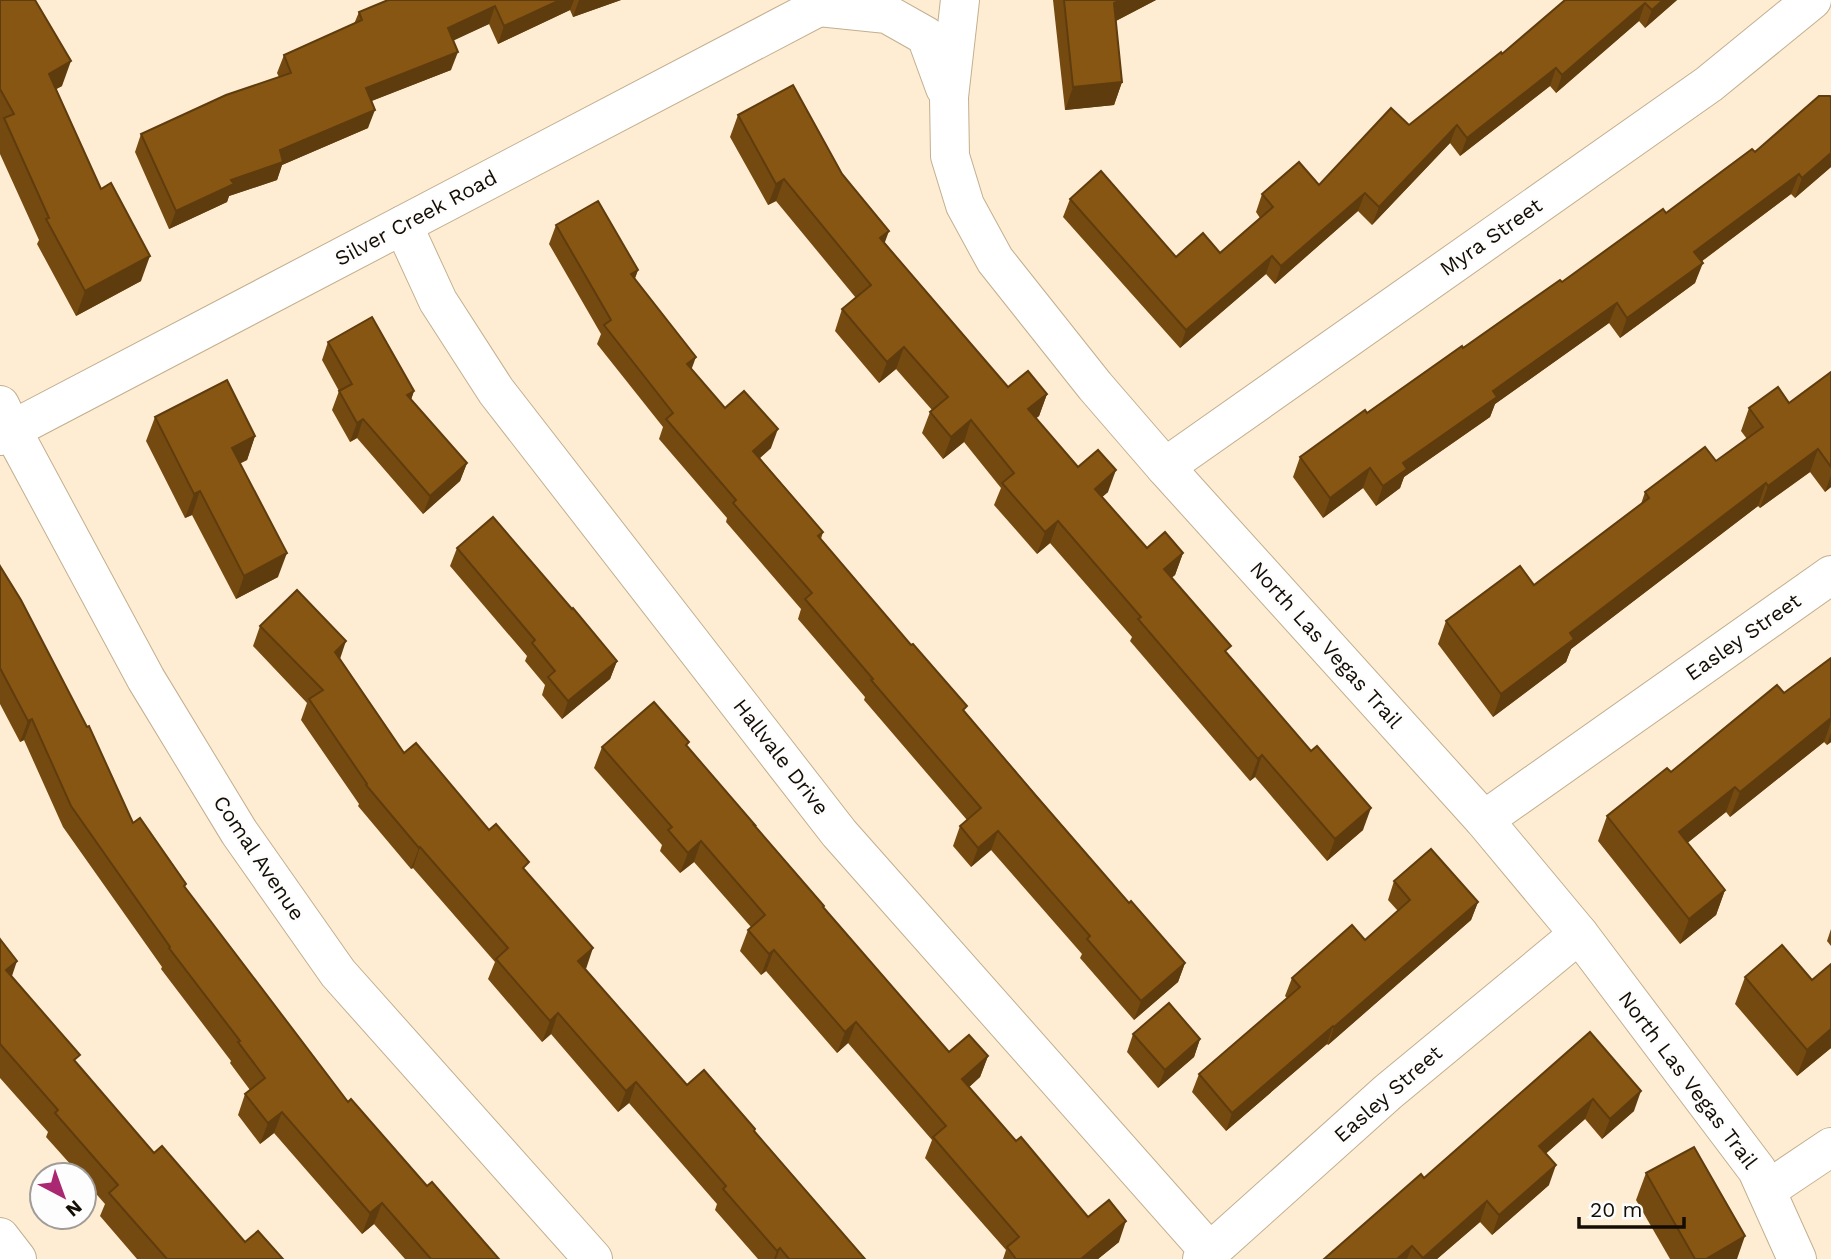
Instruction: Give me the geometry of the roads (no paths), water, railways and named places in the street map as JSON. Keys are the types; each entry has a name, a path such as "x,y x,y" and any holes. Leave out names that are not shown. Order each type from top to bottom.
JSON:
{"street":[{"name":"North Las Vegas Trail","path":"960,0 949,97 950,156 965,205 995,260 1095,386 1165,467 1484,820 1579,934 1757,1170 1797,1259"},
{"name":"Myra Street","path":"1165,467 1709,84 1812,0"},
{"path":"826,3 887,14 926,36 949,97"},
{"name":"Silver Creek Road","path":"4,424 402,225 826,3"},
{"name":"Hallvale Drive","path":"402,225 438,301 496,391 830,822 1206,1255"},
{"name":"Comal Avenue","path":"4,424 146,679 239,832 338,973 593,1259"},
{"name":"Easley Street","path":"1484,820 1831,575"},
{"name":"Easley Street","path":"1206,1255 1388,1092 1579,934"},
{"path":"1767,1191 1831,1147"},
{"path":"0,1237 17,1259"}]}
